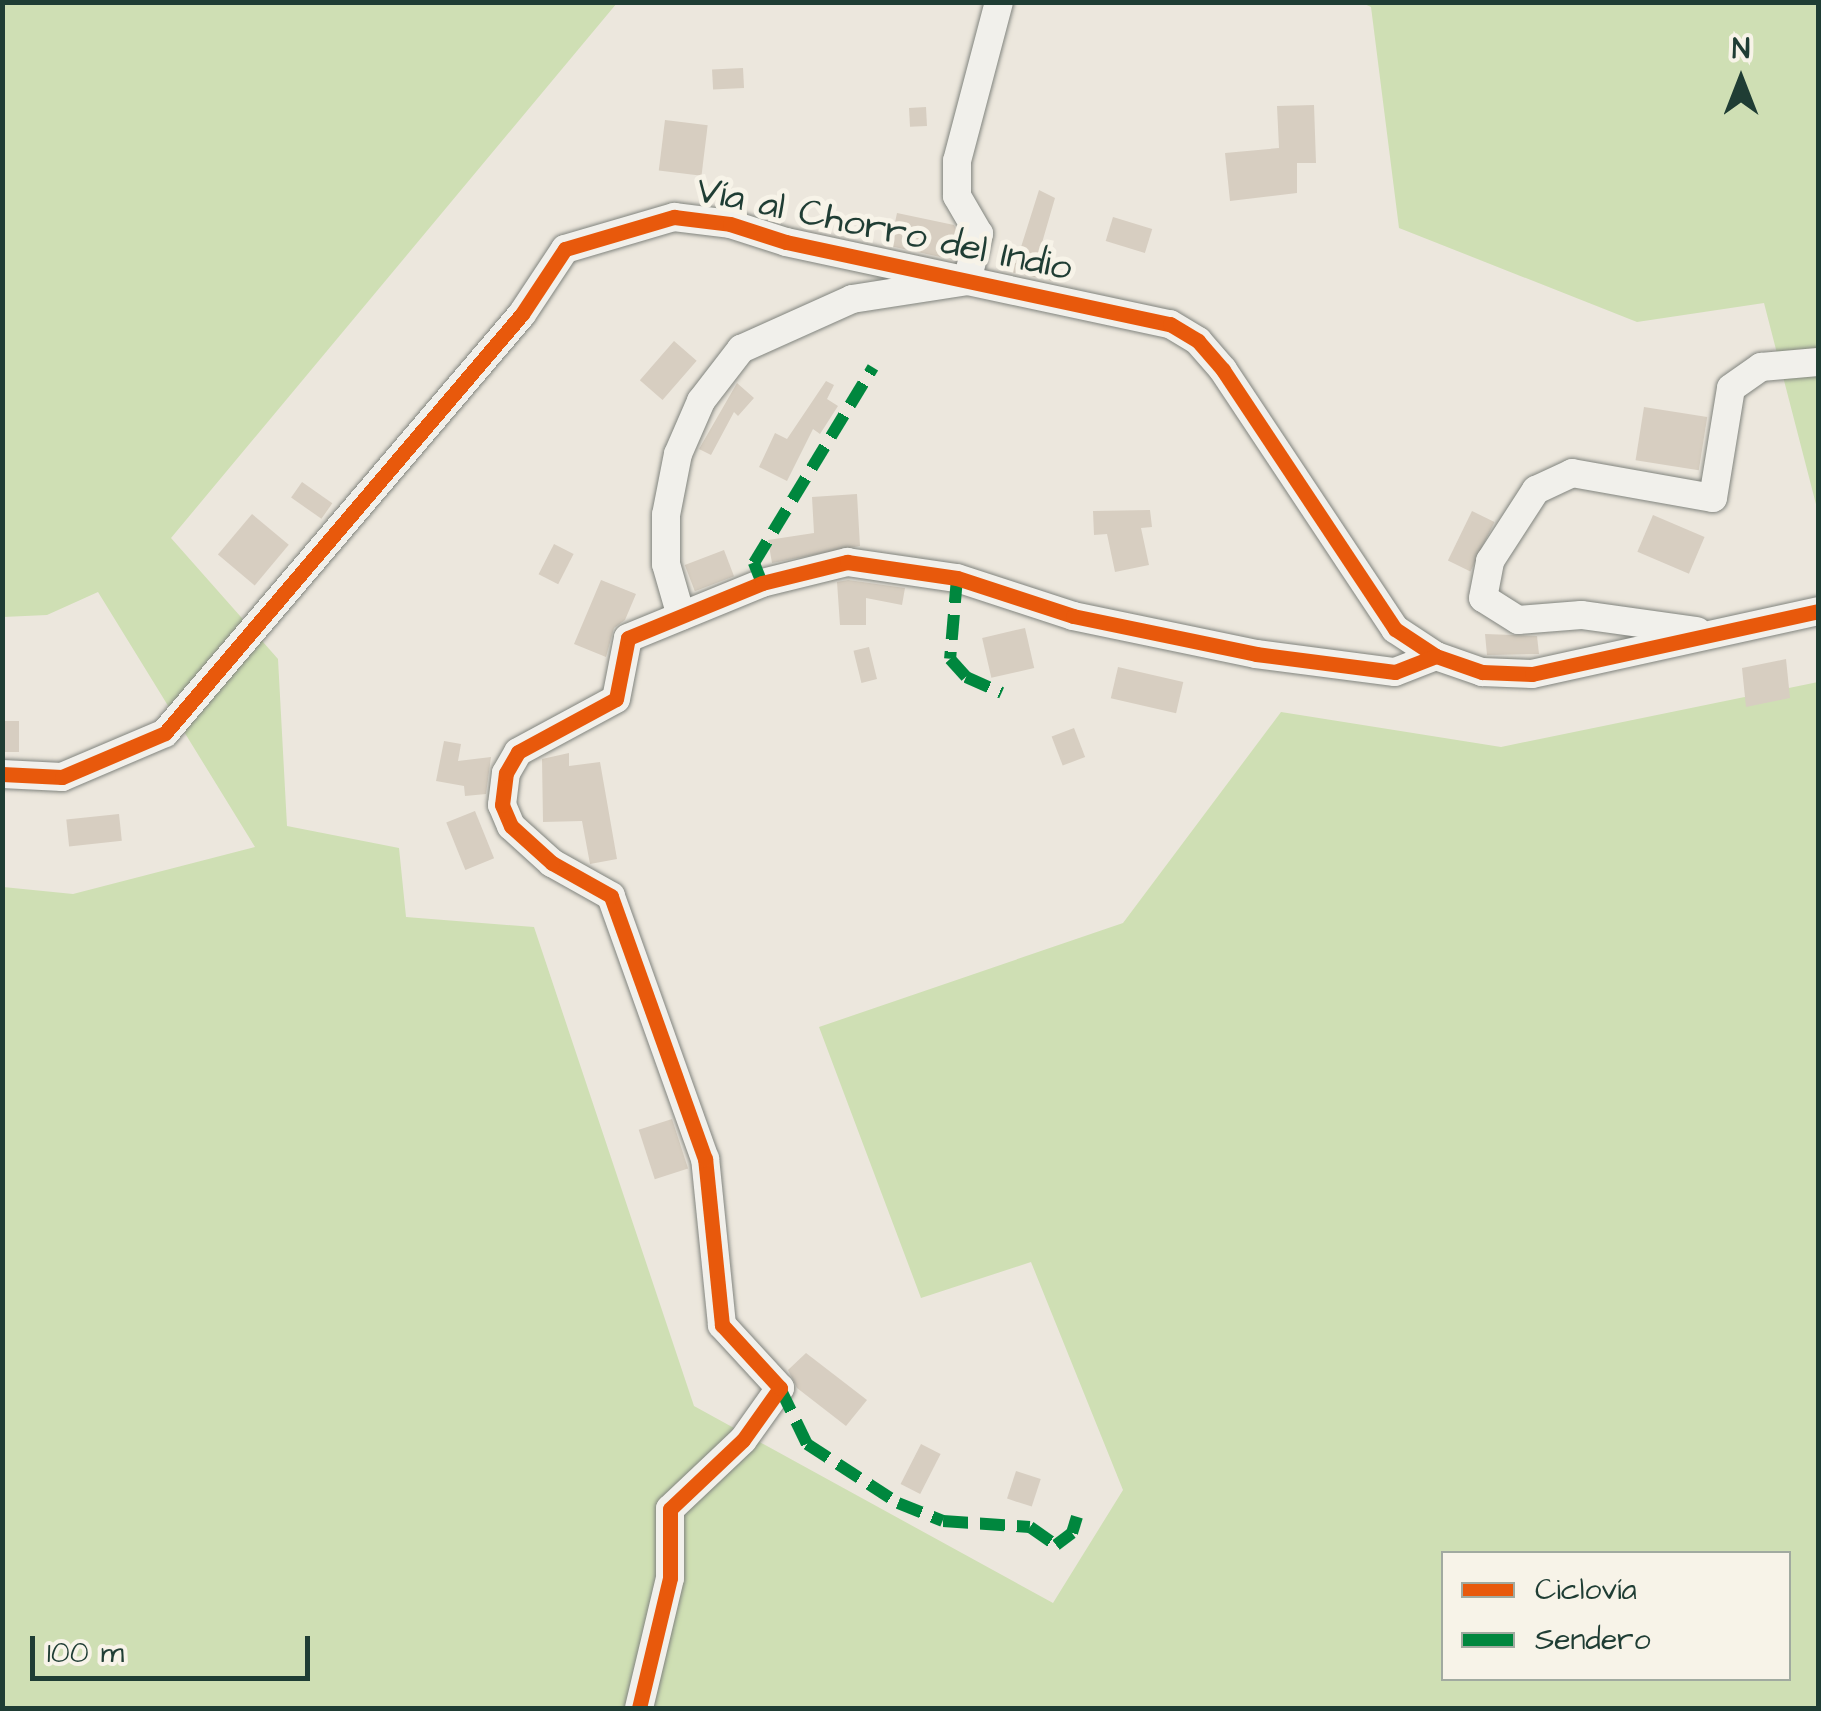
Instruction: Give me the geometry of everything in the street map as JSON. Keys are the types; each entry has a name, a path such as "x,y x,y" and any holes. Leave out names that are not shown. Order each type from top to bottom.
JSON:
{"street":[{"path":"682,616 666,564 666,514 678,454 701,401 741,348 852,300 968,281 979,234 957,196 957,162 999,2"},
{"name":"Vía al Chorro del Indio","path":"2,774 62,778 165,733 522,314 565,248 674,217 730,224 1170,324 1198,340 1394,630 1436,656 1482,672 1532,674 1818,611"},
{"path":"1714,634 1581,614 1518,620 1483,598 1490,560 1536,490 1572,474 1713,498 1731,388 1760,367 1818,362"},
{"path":"638,1708 662,1625 670,1509 742,1440 780,1388 722,1325 704,1159 610,896 552,863 512,826 502,805 506,773 518,752 616,698 628,638 762,584 847,562 957,578 1073,616 1256,654 1396,672 1436,656"}],"green space":[{"path":"2,3 617,3 171,538 278,659 287,826 399,848 406,917 534,927 694,1406 1053,1603 1123,1490 1031,1262 921,1298 819,1027 1123,923 1281,712 1501,747 1818,682 1818,1708 3,1708 3,887 73,894 255,847 98,592 47,615 3,617"},
{"path":"1362,3 1818,3 1818,512 1764,303 1637,322 1399,228 1371,7"}],"building":[{"path":"743,68 744,88 713,90 712,70"},
{"path":"1314,105 1316,163 1297,163 1297,193 1230,201 1225,153 1279,148 1277,106"},
{"path":"926,107 927,126 910,127 909,108"},
{"path":"665,120 708,125 701,176 659,171"},
{"path":"1039,190 1055,198 1035,267 1060,273 1058,282 1001,270 1003,260 1016,263"},
{"path":"897,213 954,225 960,237 954,260 890,246"},
{"path":"1113,217 1152,229 1145,253 1106,241"},
{"path":"674,341 697,361 663,400 640,380"},
{"path":"826,381 834,385 827,399 838,406 820,434 813,429 787,481 759,467 775,433 787,439"},
{"path":"737,383 754,398 738,416 734,412 711,455 699,449"},
{"path":"1644,407 1707,417 1699,470 1636,460"},
{"path":"302,482 332,503 321,519 291,498"},
{"path":"857,494 860,546 772,563 768,540 814,533 812,497"},
{"path":"1150,510 1152,527 1141,528 1149,565 1115,572 1107,534 1094,535 1093,511"},
{"path":"1472,511 1494,522 1470,571 1448,560"},
{"path":"252,514 289,545 255,585 218,555"},
{"path":"1653,515 1705,537 1689,574 1637,552"},
{"path":"554,544 574,554 558,584 539,574"},
{"path":"724,550 734,576 695,591 685,565"},
{"path":"601,580 636,594 625,620 614,628 606,657 574,644"},
{"path":"837,582 905,588 902,605 866,598 866,625 840,625"},
{"path":"1025,628 1034,668 991,678 982,638"},
{"path":"1485,634 1537,636 1539,654 1487,655"},
{"path":"869,647 877,679 861,683 853,651"},
{"path":"1786,659 1790,698 1746,707 1742,668"},
{"path":"1118,667 1183,682 1176,713 1111,698"},
{"path":"2,721 19,721 19,752 2,752"},
{"path":"1074,728 1085,757 1063,766 1052,737"},
{"path":"444,741 461,744 458,761 491,757 486,794 465,796 464,786 436,781"},
{"path":"569,753 569,766 600,762 617,859 590,864 582,821 543,822 542,759"},
{"path":"475,811 494,858 465,870 446,823"},
{"path":"119,814 122,841 69,846 66,820"},
{"path":"672,1119 688,1168 655,1179 639,1130"},
{"path":"806,1353 867,1400 846,1426 797,1388 788,1370"},
{"path":"921,1444 941,1454 920,1494 901,1484"},
{"path":"1016,1471 1041,1479 1032,1507 1007,1499"}],"marked path":[{"path":"762,583 754,563 873,367"},
{"path":"957,578 950,659 966,677 1002,693"},
{"path":"780,1388 807,1444 898,1503 943,1521 1030,1527 1056,1545 1072,1533 1077,1517"}],"cycle path":[{"path":"2,774 62,777 165,733 522,314 565,249 674,217 730,224 786,242 1170,324 1198,341 1223,370 1395,629 1436,656 1482,672 1532,674 1818,611"},
{"path":"639,1708 670,1578 670,1509 743,1440 780,1388 722,1325 705,1159 611,896 552,863 511,826 502,805 506,773 518,752 616,699 628,638 762,583 847,562 957,578 1073,616 1256,654 1395,672 1436,656"}]}
